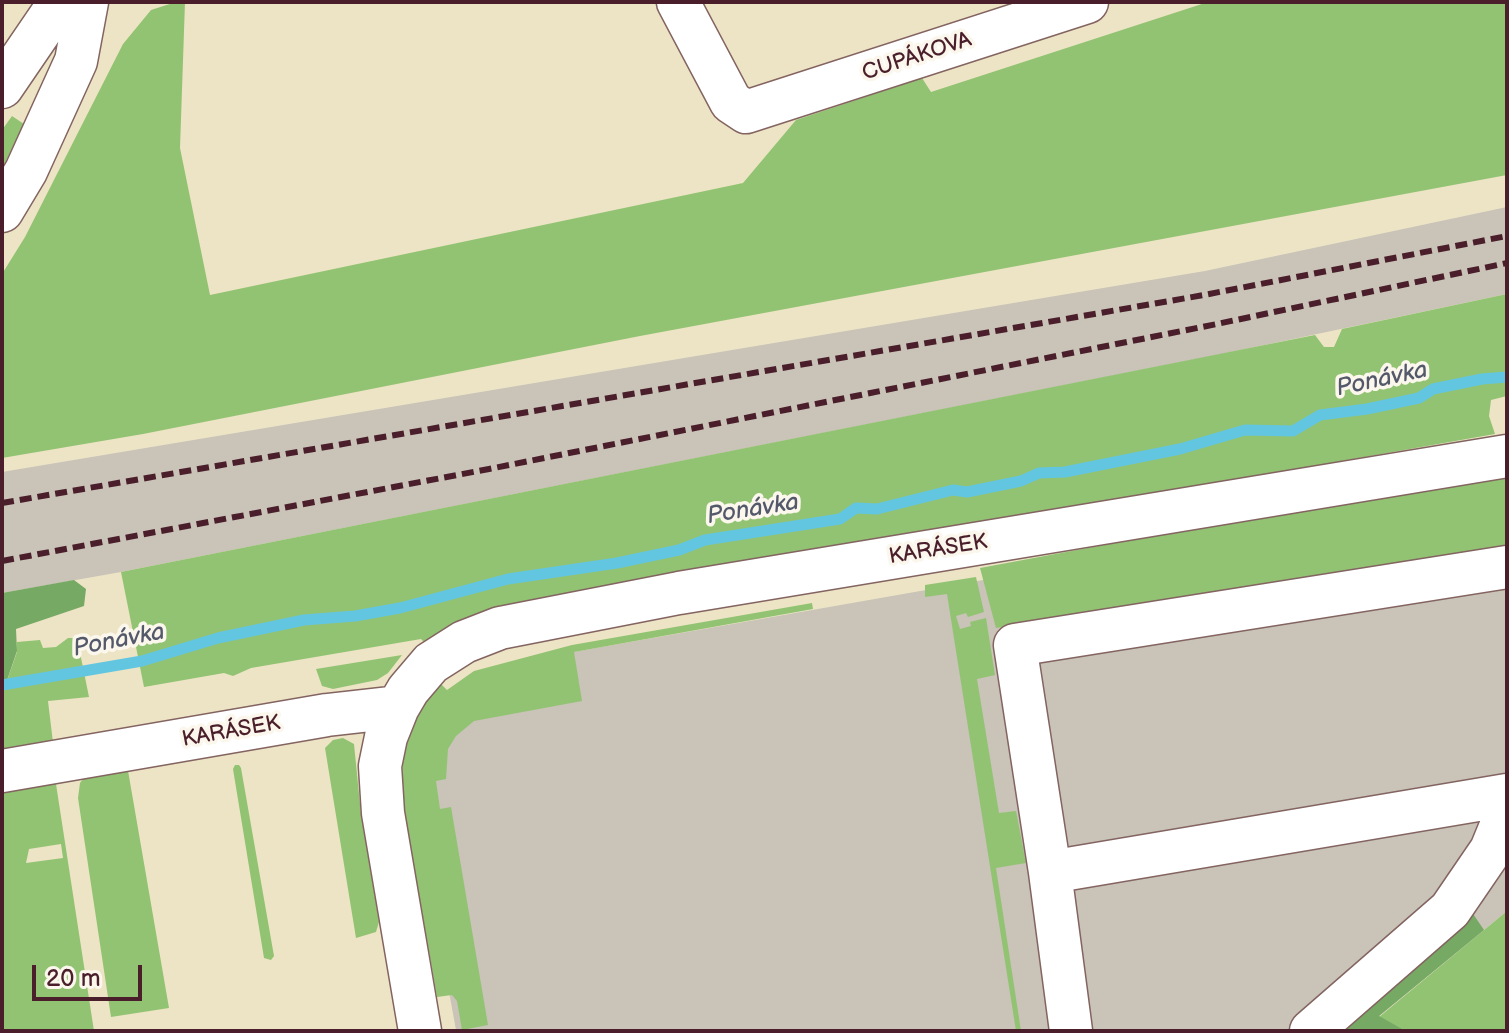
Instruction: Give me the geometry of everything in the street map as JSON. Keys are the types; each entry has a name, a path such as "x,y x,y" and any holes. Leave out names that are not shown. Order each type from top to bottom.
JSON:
{"street":[{"path":"2,87 60,2"},
{"path":"2,211 26,171 76,61 87,2"},
{"name":"CUPÁKOVA","path":"678,2 731,102 746,112 1087,2"},
{"name":"KARÁSEK","path":"420,1031 383,813 380,766 386,737 398,707 431,663 464,642 500,628 679,593 1507,456"},
{"path":"1071,1031 1015,645 1507,567"},
{"name":"KARÁSEK","path":"2,771 327,715 398,707"},
{"path":"1050,872 1507,795"},
{"path":"1311,1031 1450,910 1491,850 1507,811"}],"shaded area":[{"path":"1507,207 1507,294 1222,354 2,593 2,472 1205,271"},
{"path":"1507,488 1507,911 1361,1031 454,1031 417,817 439,736 573,652"}],"green space":[{"path":"185,2 180,148 210,295 743,183 796,120 922,78 931,92 1208,2 1507,2 1507,175 640,336 143,434 2,458 2,274 25,237 123,44 151,10"},
{"path":"12,116 24,124 2,169 2,130"},
{"path":"1507,294 1507,396 1491,400 1489,416 1495,434 520,606 462,619 424,642 421,639 251,668 233,676 224,673 144,687 121,572 1315,335 1324,347 1334,347 1342,329"},
{"path":"1507,470 1507,546 1497,549 996,628 980,568"},
{"path":"976,577 984,612 968,617 966,613 956,616 960,629 971,626 970,622 986,618 995,675 977,679 999,813 1016,811 1026,863 996,868 1021,1031 1016,1031 947,594 925,597 925,585"},
{"path":"74,580 86,589 84,606 16,629 17,651 2,695 2,593"},
{"path":"812,603 813,609 574,652 582,701 474,721 456,736 448,749 446,779 436,781 440,809 451,807 488,1025 462,1030 457,1001 452,995 437,997 402,783 403,751 409,725 439,682 447,690 474,671 572,645"},
{"path":"68,638 77,638 89,697 48,701 54,751 2,760 2,695 17,652 17,642 40,640 43,648 56,647"},
{"path":"402,655 388,673 377,680 333,689 322,686 316,669"},
{"path":"343,738 354,744 361,814 379,922 376,932 356,938 325,748 333,740"},
{"path":"126,759 169,1008 111,1017 78,798 80,783 86,775"},
{"path":"235,765 241,768 274,956 271,960 264,958 233,769"},
{"path":"54,771 94,1031 2,1031 2,779","holes":["61,844 63,858 26,863 29,849"]},
{"path":"1467,905 1484,930 1379,1016 1406,1031 1322,1031"},
{"path":"1507,911 1507,1031 1406,1031 1379,1017"}],"waterway":[{"name":"Ponávka","path":"2,685 142,661 218,638 304,620 400,608 508,579 617,563 679,550 705,540 840,519 856,508 877,509 953,490 967,492 1021,481 1039,473 1065,472 1180,449 1245,430 1293,431 1320,415 1367,409 1419,398 1433,389 1507,377"}],"railway":[{"path":"2,503 1204,295 1507,236"},
{"path":"2,561 489,469 1507,263"}]}
